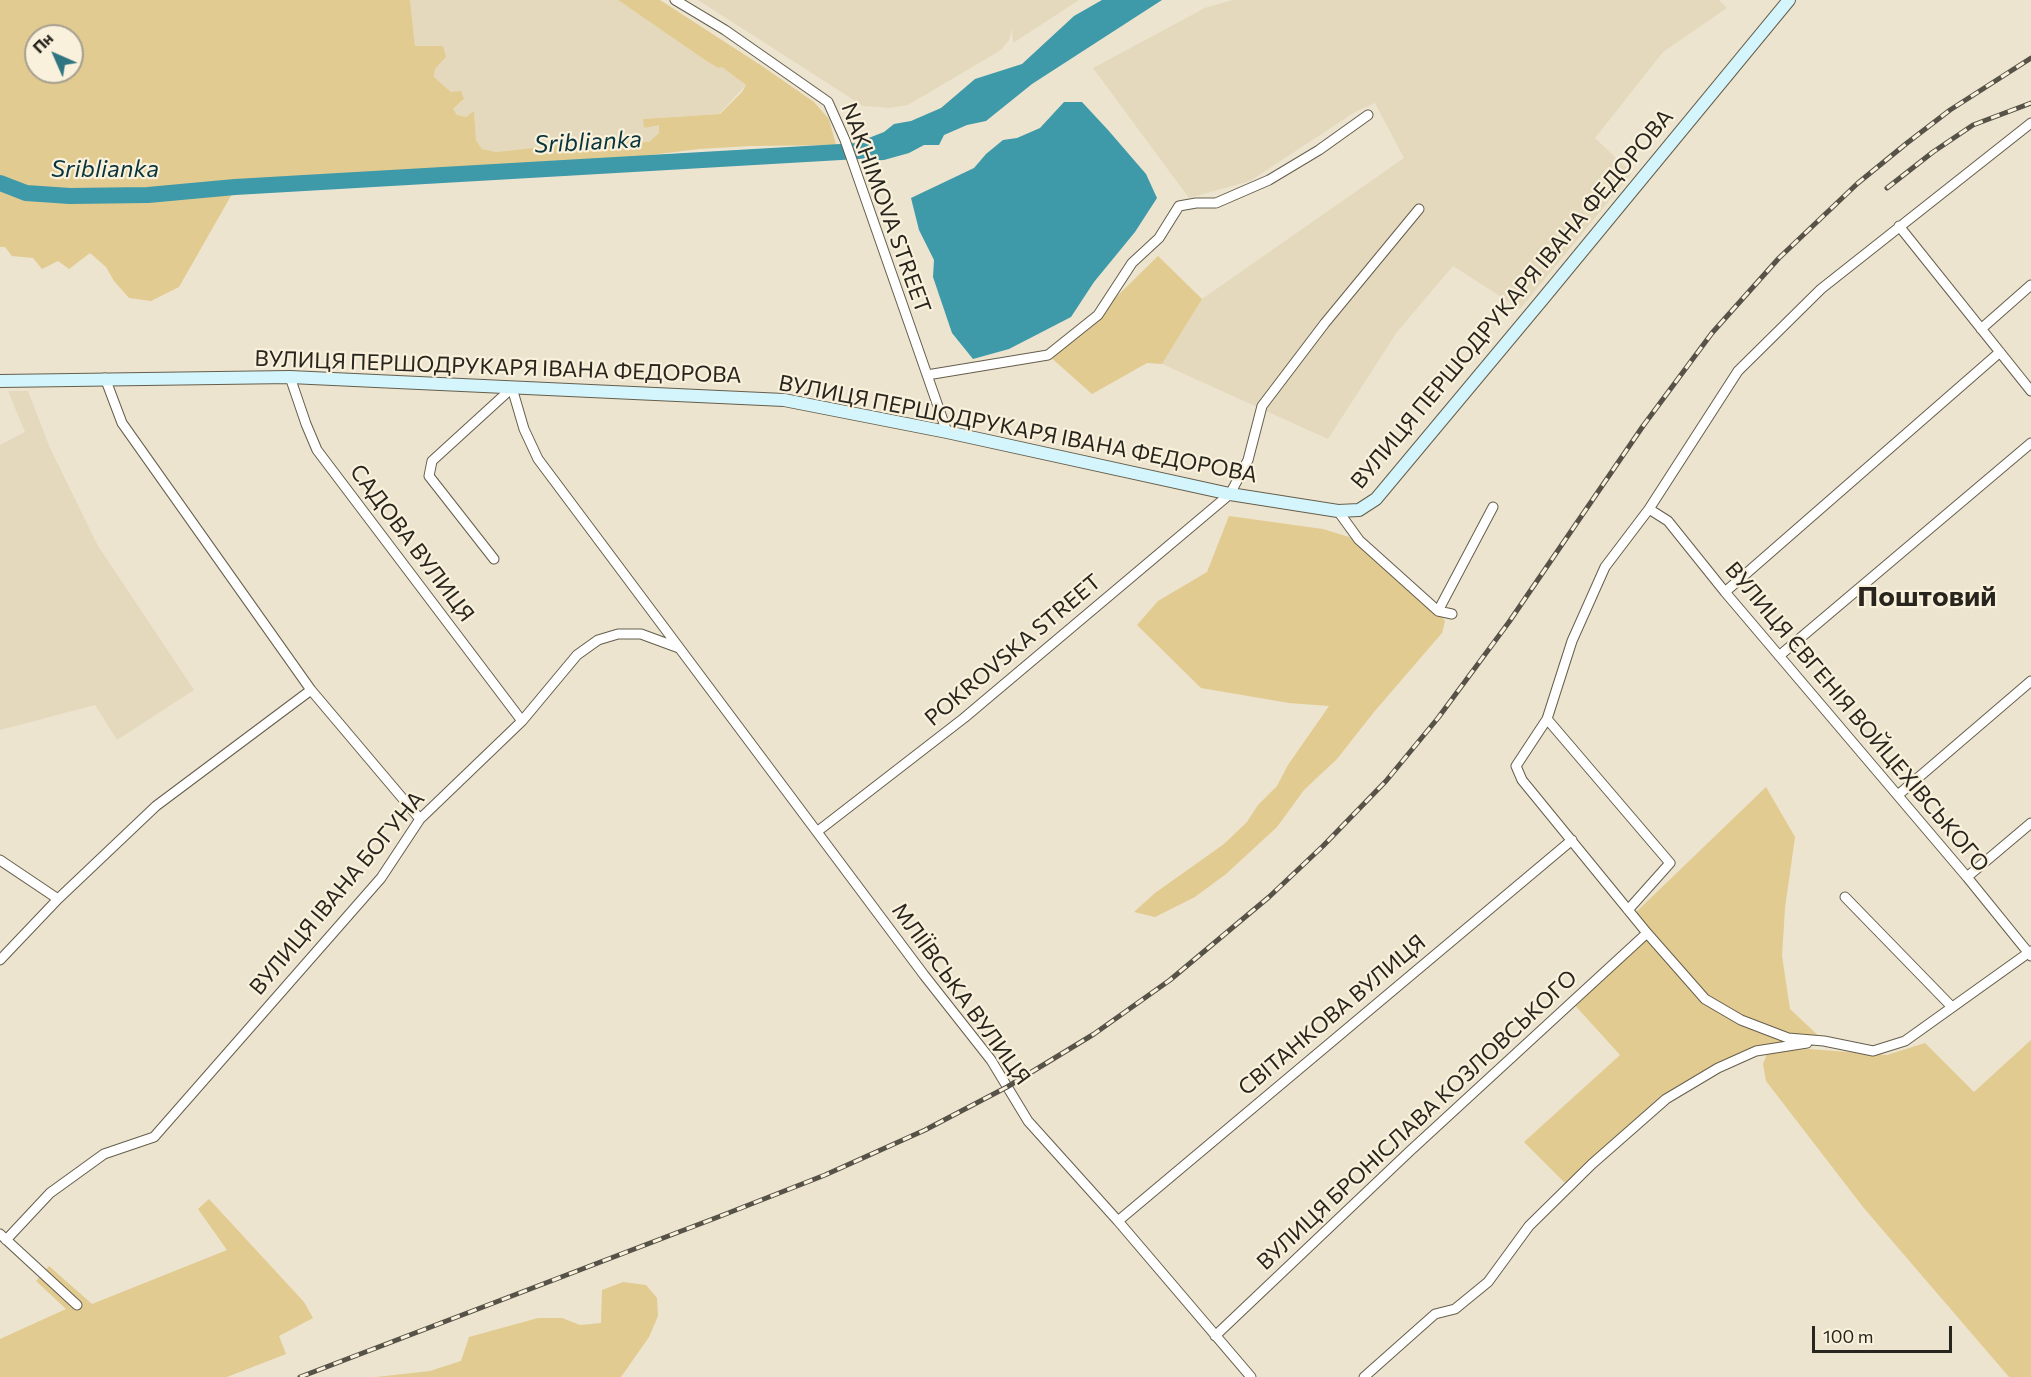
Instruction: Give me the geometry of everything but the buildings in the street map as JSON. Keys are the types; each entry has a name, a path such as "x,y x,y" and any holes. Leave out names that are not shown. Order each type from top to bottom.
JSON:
{"street":[{"name":"NAKHIMOVA STREET","path":"675,0 725,30 828,102 845,140 947,432"},
{"name":"ВУЛИЦЯ ПЕРШОДРУКАРЯ ІВАНА ФЕДОРОВА","path":"0,381 290,377 784,400 947,432 1230,494 1338,511 1359,510 1376,499 1789,0"},
{"path":"927,375 1048,355 1098,315 1132,263 1159,238 1179,206 1196,202 1216,203 1269,180 1320,150 1368,115"},
{"path":"2030,953 1905,1041 1873,1051 1824,1041 1788,1038 1741,1020 1706,999 1628,910 1522,780 1516,766 1547,719 1572,641 1605,567 1649,509 1738,371 1821,289 2031,123"},
{"path":"1230,494 1248,460 1262,406 1325,323 1419,209"},
{"path":"1899,226 2031,391"},
{"path":"1981,329 2031,285"},
{"path":"1725,592 2000,352"},
{"name":"САДОВА ВУЛИЦЯ","path":"290,377 317,450 522,721"},
{"path":"105,378 122,423 311,690 420,819"},
{"path":"494,559 429,476 432,461 512,388 524,429 538,459 679,648"},
{"path":"1779,656 2031,443"},
{"name":"POKROVSKA STREET","path":"818,831 964,718 1230,494"},
{"path":"1438,611 1493,507"},
{"name":"ВУЛИЦЯ ЄВГЕНІЯ ВОЙЦЕХІВСЬКОГО","path":"1649,509 1668,522 2030,953"},
{"path":"1338,511 1359,540 1438,611 1452,614"},
{"name":"ВУЛИЦЯ ІВАНА БОГУНА","path":"3,1237 50,1193 104,1154 154,1137 381,878 420,819 522,721 577,655 598,640 618,634 641,634 679,648"},
{"name":"МЛІЇВСЬКА ВУЛИЦЯ","path":"679,648 924,975 991,1060 1028,1121 1118,1221 1251,1377"},
{"path":"1898,795 2031,681"},
{"path":"0,960 58,898 156,806 311,690"},
{"path":"1547,719 1670,863 1628,910"},
{"path":"1967,876 2031,823"},
{"name":"СВІТАНКОВА ВУЛИЦЯ","path":"1118,1221 1572,840"},
{"path":"0,860 58,898"},
{"path":"1845,897 1952,1007"},
{"name":"ВУЛИЦЯ БРОНІСЛАВА КОЗЛОВСЬКОГО","path":"1215,1336 1410,1150 1647,933"},
{"path":"1364,1377 1435,1314 1455,1309 1488,1282 1529,1226 1592,1164 1666,1099 1718,1068 1756,1051 1824,1041"},
{"path":"3,1237 77,1305"}],"shaded area":[{"path":"0,0 410,0 415,46 443,46 446,57 435,69 434,77 451,92 461,91 464,99 453,109 457,115 466,117 474,111 476,140 482,149 496,152 559,145 576,149 614,140 649,142 659,133 659,125 644,128 643,119 720,114 746,85 722,67 718,68 705,60 618,0 660,0 814,102 829,119 836,145 699,149 611,160 450,171 404,177 236,187 179,287 151,301 129,298 114,281 106,267 90,253 69,269 58,261 42,269 33,258 12,256 5,247 0,247"},
{"path":"410,0 618,0 705,60 718,68 722,67 746,85 719,114 643,119 659,125 659,133 649,142 614,140 576,149 559,145 496,152 482,149 476,140 474,112 466,117 457,115 453,109 464,100 434,77 435,69 446,57 415,46"},
{"path":"698,0 1079,0 1013,43 1012,28 1009,40 1001,50 908,105 889,108 863,106"},
{"path":"1233,0 1719,0 1727,8 1663,52 1595,138 1632,173 1520,309 1453,266 1397,332 1328,439 1162,364 1202,299 1404,158 1375,103 1355,112 1250,181 1189,198 1093,68 1205,8"},
{"path":"1158,256 1202,299 1162,364 1147,363 1092,394 1048,355 1098,315"},
{"path":"8,391 28,391 50,448 98,546 194,690 117,740 95,705 0,730 0,445 25,432"},
{"path":"1229,516 1323,529 1359,540 1438,611 1445,621 1442,633 1337,759 1304,790 1277,827 1226,874 1195,897 1155,917 1134,912 1155,893 1224,844 1247,822 1258,805 1277,786 1288,765 1329,706 1289,703 1201,688 1137,625 1158,601 1207,572"},
{"path":"1766,787 1795,837 1785,908 1782,956 1790,1009 1824,1041 1756,1051 1666,1099 1569,1187 1524,1142 1620,1055 1572,1002 1647,933 1633,915"},
{"path":"2031,1040 2031,1377 2009,1377 1863,1207 1766,1081 1763,1064 1767,1054 1788,1050 1809,1049 1887,1055 1925,1043 1974,1092"},
{"path":"209,1199 304,1302 313,1318 279,1336 286,1354 227,1377 0,1377 0,1339 66,1309 36,1281 49,1266 92,1304 227,1250 198,1209"},
{"path":"623,1282 646,1285 657,1298 658,1316 649,1337 621,1377 376,1377 430,1371 461,1361 469,1337 538,1318 562,1318 580,1325 601,1323 602,1290"}],"water":[{"path":"1102,0 1162,0 1032,84 986,121 967,125 944,135 939,145 924,145 909,153 884,160 863,161 856,143 884,132 894,124 911,121 941,108 975,79 1022,64 1074,16"},
{"path":"1064,102 1082,102 1146,174 1157,198 1135,232 1094,282 1071,317 1009,349 973,359 952,333 933,277 934,260 919,230 911,198 974,168 1003,140 1017,138 1040,128"}],"waterway":[{"name":"Sriblianka","path":"0,183 26,193 70,196 148,195 235,187 858,151 880,147"}],"railway":[{"path":"300,1377 825,1175 925,1130 1007,1087 1094,1034 1170,980 1269,897 1323,846 1386,781 1438,718 1509,622 1643,426 1712,333 1779,258 1858,183 1907,143 1950,110 2031,58"},
{"path":"1887,188 1933,152 1973,125 2031,103"}],"district":[{"name":"Поштовий","path":"1927,597"}]}
